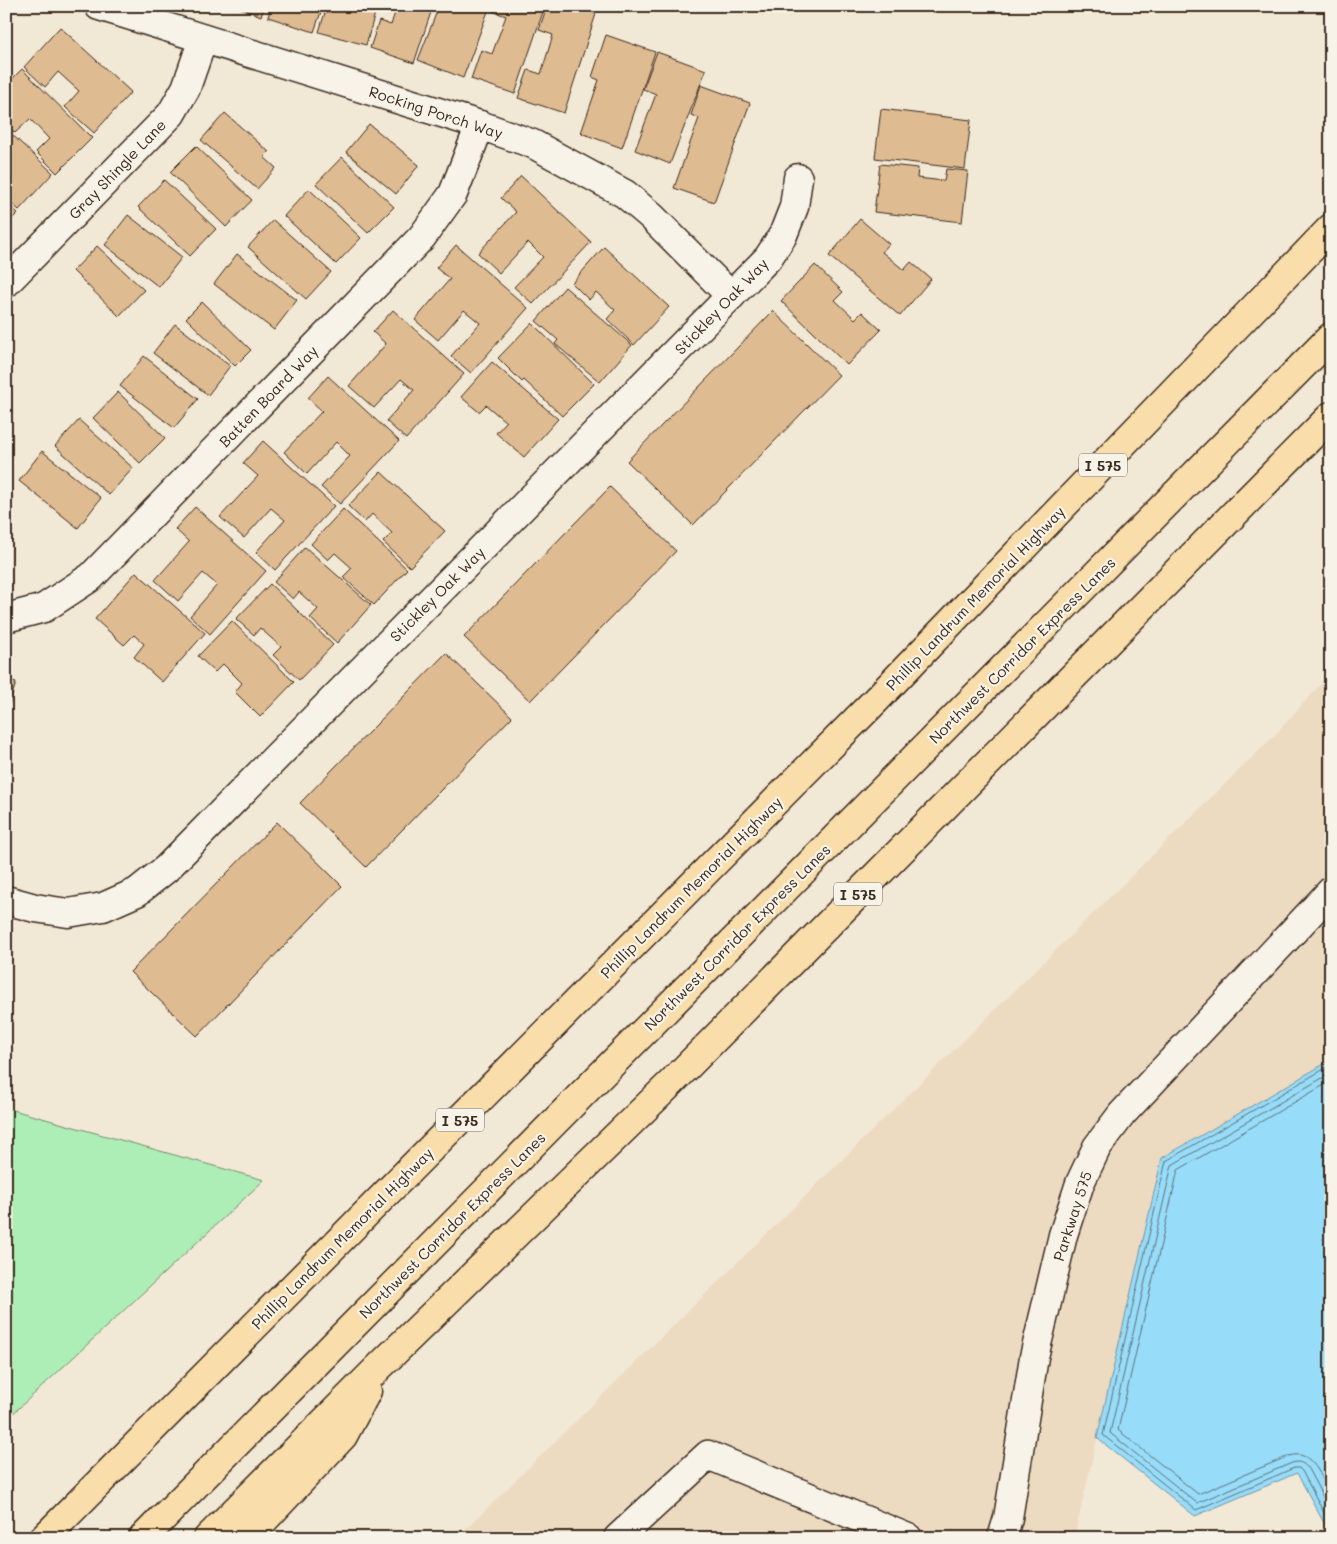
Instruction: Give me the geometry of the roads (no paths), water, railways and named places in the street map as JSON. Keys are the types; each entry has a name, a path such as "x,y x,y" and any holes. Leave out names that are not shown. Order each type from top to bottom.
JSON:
{"highway":[{"name":"Phillip Landrum Memorial Highway","path":"44,1538 875,701 1331,228"},
{"name":"Northwest Corridor Express Lanes","path":"142,1538 1331,337"},
{"name":"I 575","path":"208,1538 380,1366 670,1083 1331,416"},
{"path":"247,1538 343,1436 380,1366"}],"street":[{"name":"Rocking Porch Way","path":"99,6 480,125 533,144 625,194 731,296"},
{"name":"Gray Shingle Lane","path":"6,283 171,114 186,88 203,39"},
{"name":"Batten Board Way","path":"6,618 44,608 91,577 422,236 453,194 480,125"},
{"name":"Stickley Oak Way","path":"6,900 36,908 68,913 103,907 137,892 166,869 768,258 783,235 794,207 798,178"},
{"name":"Parkway 575","path":"1002,1538 1008,1518 1034,1357 1050,1286 1063,1235 1080,1183 1097,1148 1128,1108 1331,891"},
{"path":"618,1538 708,1455 908,1538"}],"water":[{"path":"1331,1060 1331,1536 1297,1473 1195,1516 1097,1438 1162,1158"}]}
